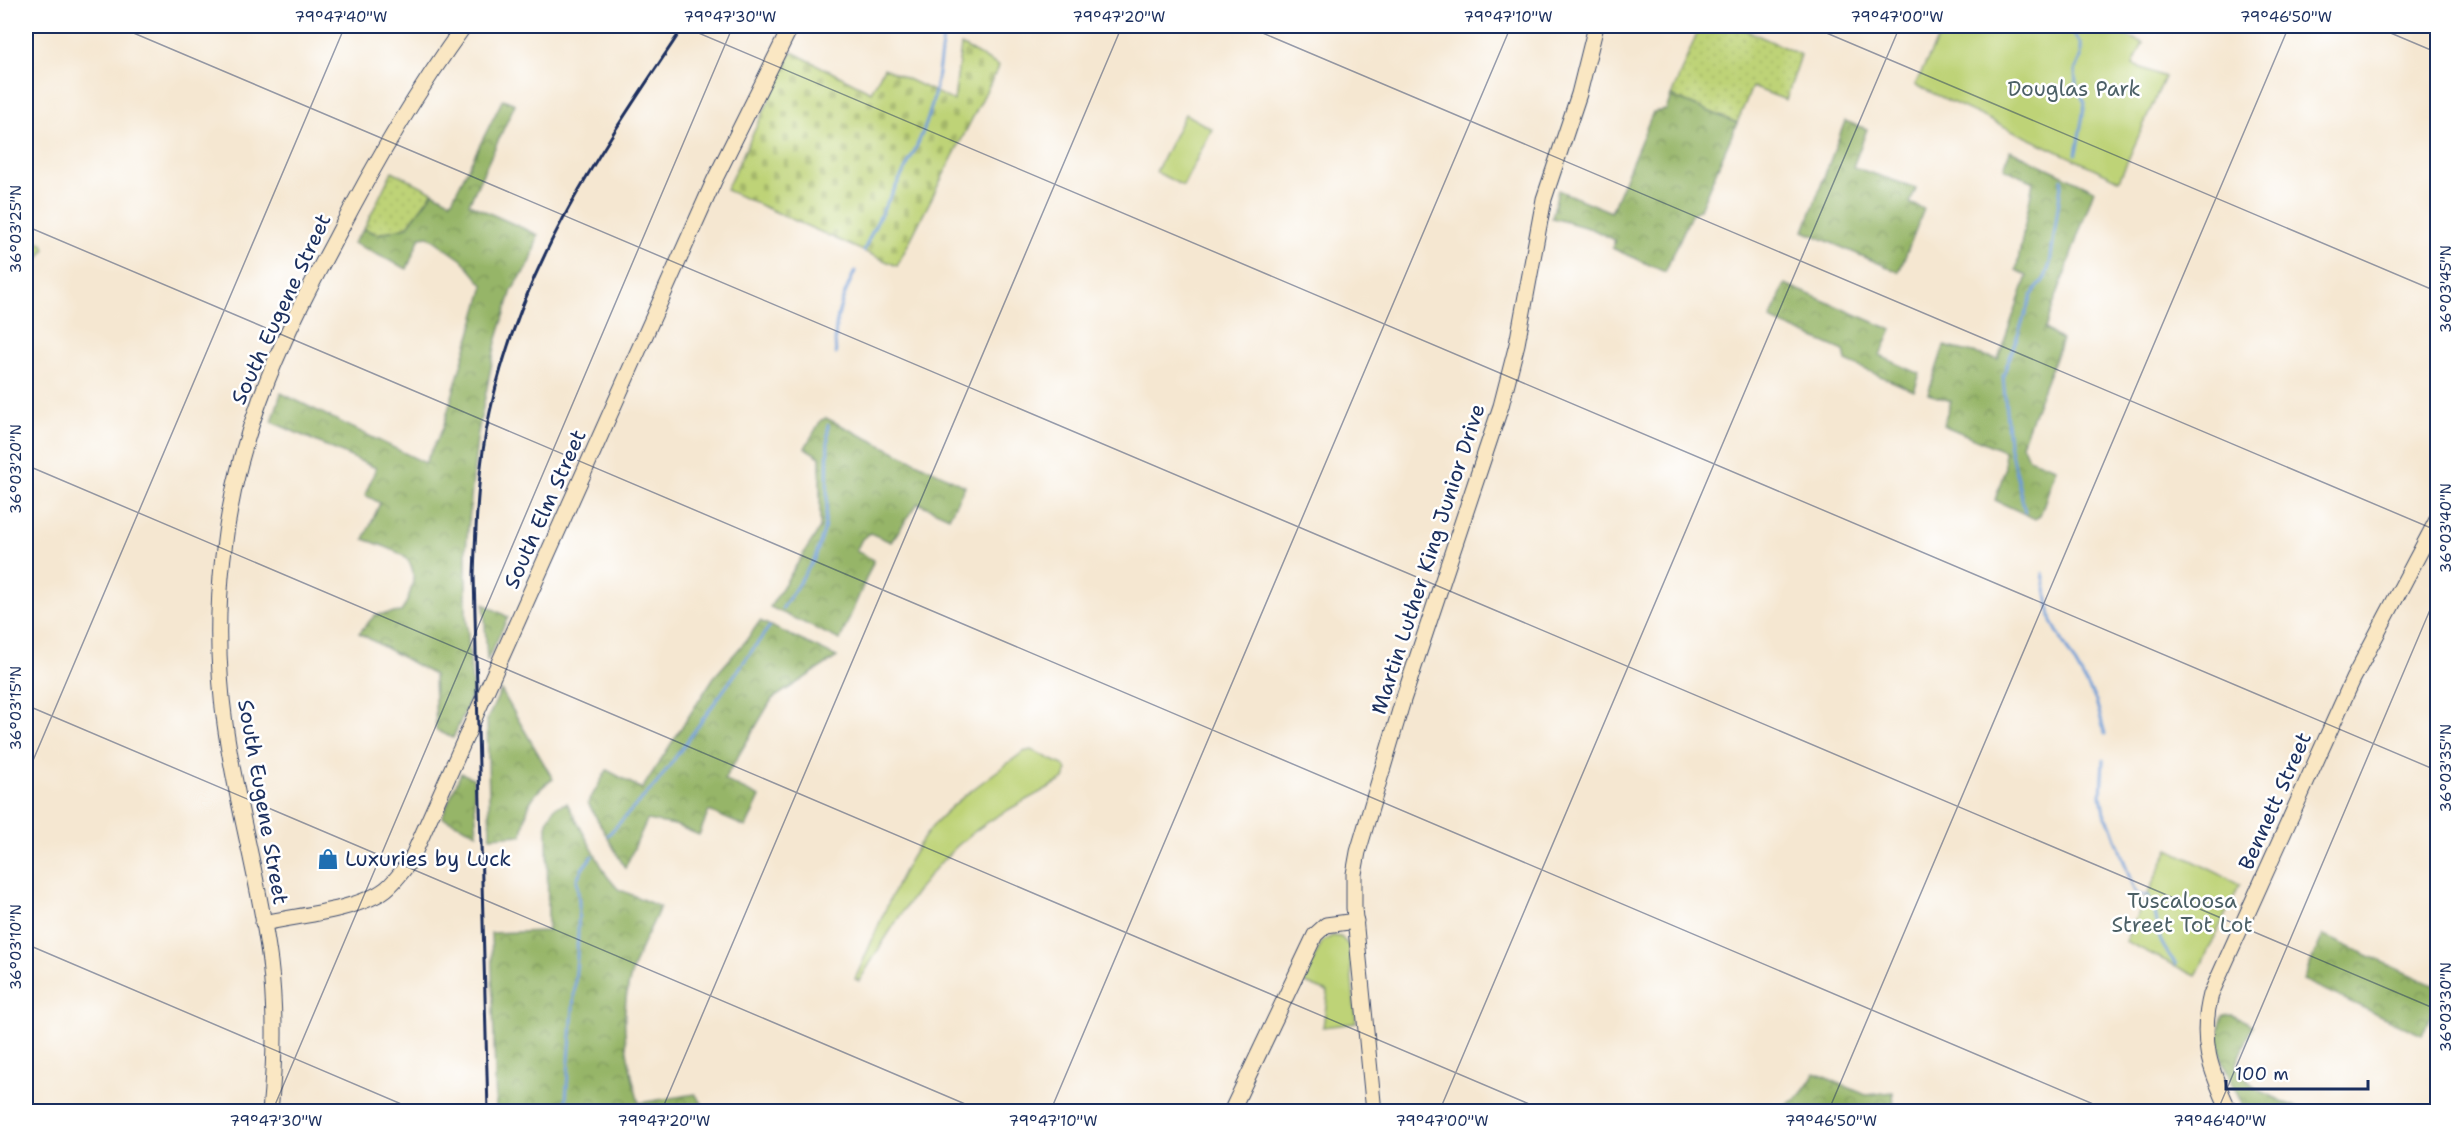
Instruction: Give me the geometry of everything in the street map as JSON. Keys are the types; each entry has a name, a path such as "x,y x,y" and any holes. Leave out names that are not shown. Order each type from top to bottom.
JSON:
{"main road":[{"name":"South Eugene Street","path":"270,1112 275,1031 270,960 230,752 221,678 220,592 227,524 237,476 260,399 315,278 387,141 464,26"},
{"name":"South Elm Street","path":"263,923 368,900 385,890 411,860 714,181 791,26"},
{"name":"Martin Luther King Junior Drive","path":"1374,1112 1356,921 1354,874 1402,700 1498,416 1517,344 1544,199 1579,94 1596,26"},
{"name":"Bennett Street","path":"2230,1112 2215,1080 2207,1053 2206,1021 2211,994 2353,679 2438,518"},
{"path":"1230,1112 1315,935 1326,925 1356,921"}],"green space":[{"path":"1700,26 1737,26 1801,55 1786,100 1752,87 1737,123 1671,96"},
{"name":"Douglas Park","path":"1944,26 2123,26 2120,33 2143,43 2133,65 2165,77 2119,180 1915,85"},
{"path":"961,45 999,66 897,266 726,190 792,52 871,92 884,68 954,101"},
{"path":"1671,96 1737,123 1700,209 1691,215 1665,272 1612,248 1615,240 1592,229 1552,218 1558,190 1611,212 1653,112 1666,110"},
{"path":"503,99 515,104 469,204 538,235 531,261 512,290 496,342 477,438 466,549 466,614 473,693 453,738 436,730 434,675 359,633 375,615 401,612 412,586 413,575 407,559 392,550 364,539 380,503 365,495 376,468 272,422 281,393 425,463 443,428 484,286 462,260 428,236 420,237 407,269 353,243 364,229 377,234 407,227 433,192 451,202"},
{"path":"1185,114 1212,129 1183,186 1156,172"},
{"path":"1845,121 1867,129 1853,167 1916,188 1910,203 1924,209 1899,272 1804,231"},
{"path":"2010,150 2094,190 2045,329 2062,340 2022,444 2028,458 2056,468 2040,516 2035,519 1995,500 2005,469 2004,451 1943,425 1951,401 1928,394 1944,346 1998,359 2027,276 2016,271 2033,182 2004,168"},
{"path":"392,171 433,192 407,227 377,234 364,229"},
{"path":"26,236 43,244 45,249 26,280"},
{"path":"1785,284 1892,330 1880,356 1920,374 1914,391 1846,361 1844,351 1770,319"},
{"path":"826,418 965,486 949,517 918,503 891,542 870,533 862,539 856,551 874,560 840,640 770,607 820,528 820,457 805,448 821,420"},
{"path":"484,604 508,617 487,661"},
{"path":"760,621 837,657 772,699 724,780 760,797 746,827 709,811 699,835 675,825 647,820 625,868 588,803 607,770 642,789 714,677"},
{"path":"501,690 553,779 538,791 530,803 522,835 490,837 487,720"},
{"path":"1031,750 1063,765 1067,770 1064,779 992,819 952,850 908,903 859,981 855,979 901,876 924,837 947,811 1023,752"},
{"path":"461,773 473,778 477,833 442,817"},
{"path":"567,803 607,876 618,889 660,907 634,966 625,1008 628,1056 639,1103 695,1094 702,1103 703,1111 496,1111 491,933 548,931 547,822 555,807"},
{"name":"Tuscaloosa Street Tot Lot","path":"2169,849 2240,884 2196,976 2125,941"},
{"path":"2323,935 2437,987 2437,1000 2422,1035 2303,980"},
{"path":"1332,936 1341,937 1349,946 1356,1023 1323,1027 1328,992 1303,982 1322,942"},
{"path":"2232,1015 2253,1025 2236,1066 2255,1088 2303,1111 2245,1111 2224,1065 2219,1041 2219,1029 2223,1016"},
{"path":"1815,1073 1866,1095 1893,1092 1894,1111 1766,1111 1796,1099"}],"waterway":[{"path":"864,251 927,121 936,86 945,26"},
{"path":"2063,26 2071,30 2081,44 2081,58 2075,71 2076,84 2085,103 2076,154"},
{"path":"2025,512 2009,444 2003,376 2032,295 2045,278 2050,264 2062,179"},
{"path":"836,354 835,332 839,311 855,271"},
{"path":"782,609 815,558 824,531 827,504 828,425"},
{"path":"2043,573 2052,622 2096,701 2105,734"},
{"path":"608,835 657,783 769,627"},
{"path":"2103,760 2101,795 2104,814 2112,827 2134,890 2138,895 2148,896 2151,901 2162,942 2176,964"},
{"path":"565,1112 577,957 579,904 577,879 592,856"}],"railway":[{"path":"488,1112 474,575 478,493 486,432 504,358 522,306 544,257 595,163 684,26"}],"place":[{"name":"Luxuries by Luck","path":"328,859"}]}
